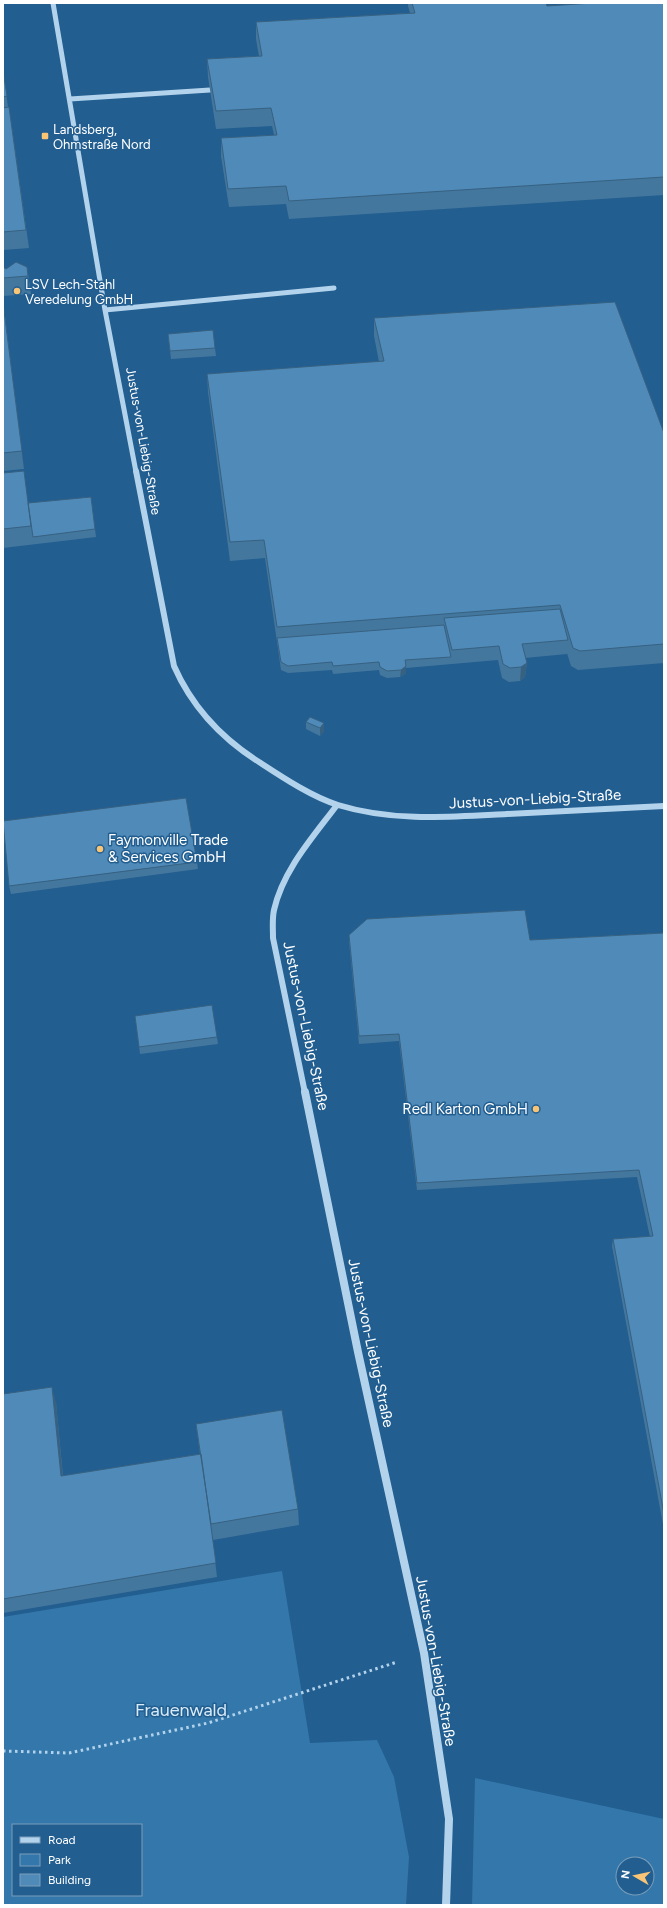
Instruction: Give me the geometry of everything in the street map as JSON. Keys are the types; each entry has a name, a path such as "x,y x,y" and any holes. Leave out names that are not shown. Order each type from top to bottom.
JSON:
{"street":[{"name":"Justus-von-Liebig-Straße","path":"53,3 105,310 174,666 183,687 200,711 224,737 289,782 337,805 375,814 422,818 664,806"},
{"path":"70,99 210,90"},
{"path":"105,310 334,288"},
{"name":"Justus-von-Liebig-Straße","path":"337,805 306,847 285,880 274,910 273,938 358,1352 424,1653 449,1819 446,1905"}],"path":[{"path":"3,1751 69,1753 208,1723 424,1653"}],"green space":[{"name":"Frauenwald","path":"282,1571 310,1743 377,1740 394,1777 409,1857 406,1905 3,1905 3,1617"},
{"path":"475,1778 664,1819 664,1905 472,1905"}],"building":[{"path":"412,3 546,3 547,6 593,3 664,3 664,177 289,201 286,186 228,189 221,138 277,135 271,108 216,111 207,59 262,56 256,22 415,13"},
{"path":"3,71 7,96 3,97"},
{"path":"9,107 26,230 3,232 3,108"},
{"path":"16,262 27,267 28,276 3,278 3,267 6,269"},
{"path":"615,302 664,433 664,644 580,651 573,648 560,605 277,627 264,540 230,542 207,374 384,361 374,318"},
{"path":"3,303 22,451 3,453"},
{"path":"213,330 215,348 170,351 168,334"},
{"path":"24,471 31,526 3,529 3,473"},
{"path":"91,497 95,529 33,537 28,503"},
{"path":"560,609 568,640 522,644 527,663 521,667 510,668 503,664 499,646 452,650 444,618"},
{"path":"444,625 451,657 405,660 406,666 401,670 387,671 380,667 379,662 333,666 332,662 288,666 281,662 277,638"},
{"path":"310,717 324,723 320,728 306,722"},
{"name":"Faymonville Trade & Services GmbH","path":"186,798 197,862 9,886 3,821"},
{"name":"Redl Karton GmbH","path":"525,910 530,940 664,933 664,1514 613,1239 653,1236 639,1170 417,1183 399,1034 359,1036 349,935 367,919"},
{"path":"212,1005 217,1037 139,1047 135,1016"},
{"path":"52,1387 61,1476 201,1454 216,1563 3,1599 3,1394"},
{"path":"282,1410 298,1509 211,1524 196,1424"}],"place":[{"name":"Landsberg, Ohmstraße Nord","path":"45,136"},
{"name":"LSV Lech-Stahl Veredelung GmbH","path":"17,291"},
{"name":"Faymonville Trade & Services GmbH","path":"100,849"},
{"name":"Redl Karton GmbH","path":"536,1109"}]}
